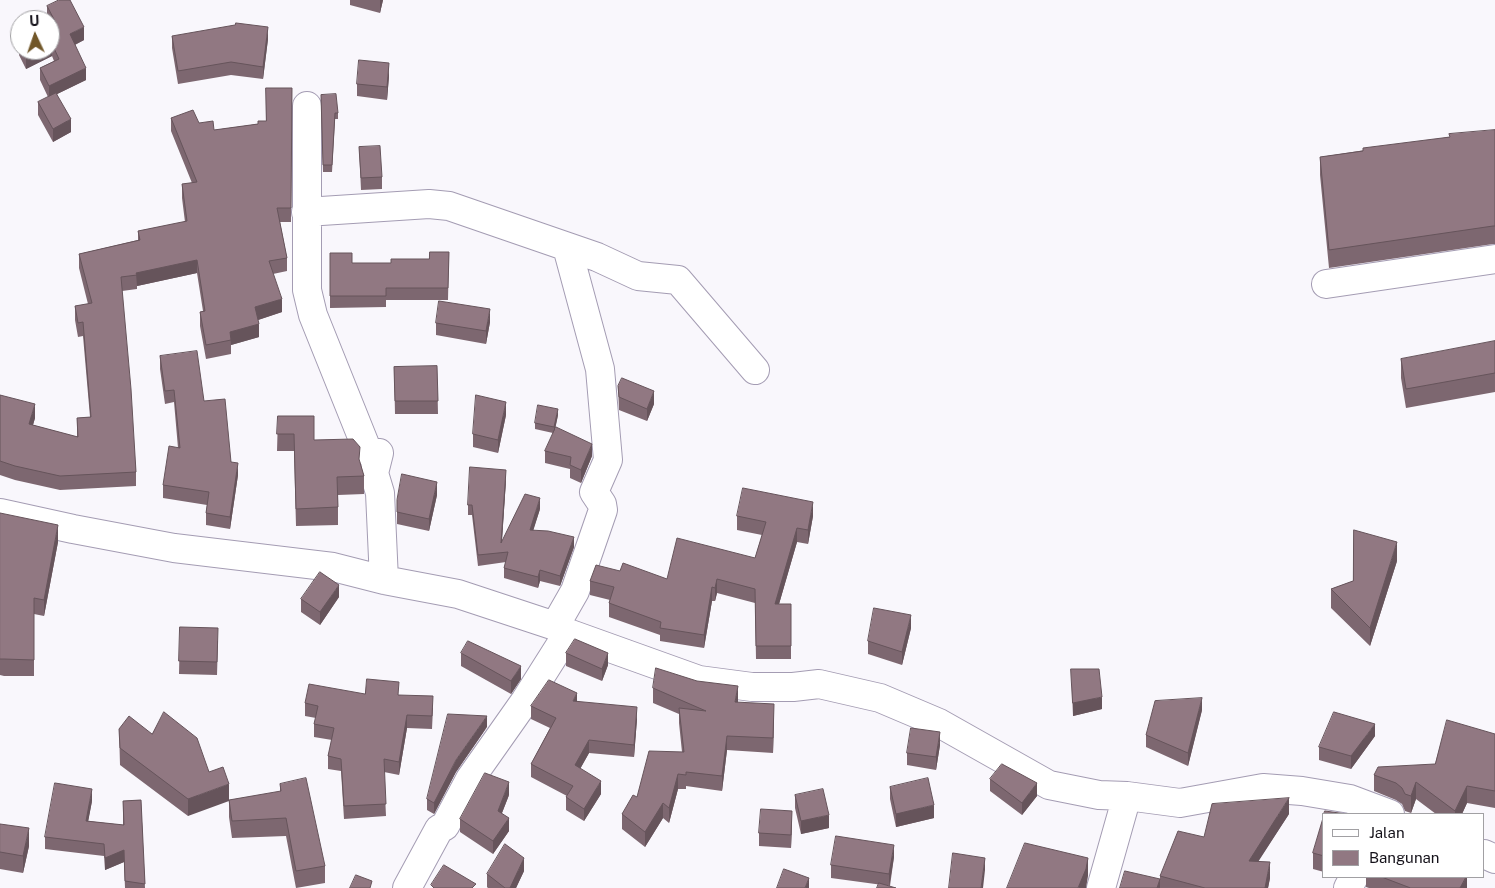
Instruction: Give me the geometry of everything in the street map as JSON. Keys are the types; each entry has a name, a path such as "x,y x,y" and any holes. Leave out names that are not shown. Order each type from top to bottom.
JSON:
{"street":[{"path":"307,106 306,276 309,302 368,452 379,453 374,473 380,493 384,580"},
{"path":"306,212 439,204 597,257 638,276 673,279 683,283 755,370"},
{"path":"408,888 439,829 445,826 470,779 525,701 562,630 603,510 602,504 594,492 608,460 600,369 567,247"},
{"path":"1326,284 1495,259"},
{"path":"0,513 73,530 174,548 332,567 384,580 458,594 699,680 752,687 793,687 819,684 880,698 939,722 1049,785 1099,794 1180,803 1263,788 1350,799 1387,813"},
{"path":"1101,888 1127,796"}],"building":[{"path":"59,0 70,0 84,27 70,34 86,68 49,86 40,68 60,60 60,10 49,10 47,6"},
{"path":"236,23 268,27 263,67 231,62 178,71 172,36 235,25"},
{"path":"359,60 389,63 387,87 357,84"},
{"path":"266,88 292,88 291,208 277,208 287,258 269,261 282,299 255,307 259,324 230,332 231,340 206,345 200,312 205,311 197,260 136,273 137,275 121,277 136,472 60,476 0,461 0,395 35,404 29,424 78,437 77,418 91,417 83,322 78,323 75,306 92,303 79,254 140,240 138,231 187,221 182,184 197,182 171,118 193,110 199,123 213,121 214,130 258,124 258,121 266,121"},
{"path":"56,93 71,119 53,129 38,102"},
{"path":"336,94 338,113 335,113 332,165 323,165 321,95"},
{"path":"1495,130 1495,226 1329,250 1320,157 1363,151 1363,148 1450,137 1449,134"},
{"path":"380,146 382,177 361,178 359,147"},
{"path":"430,252 449,252 448,288 386,288 386,296 330,296 330,253 352,253 352,263 391,263 391,259 429,259"},
{"path":"439,301 490,309 486,331 436,323"},
{"path":"1495,341 1495,373 1406,389 1401,359"},
{"path":"197,351 204,401 225,399 231,462 238,463 230,517 206,513 209,492 163,485 169,446 180,448 174,390 165,391 160,356"},
{"path":"437,366 438,401 395,401 394,367"},
{"path":"622,378 654,391 647,409 619,397 618,386"},
{"path":"476,395 506,402 498,440 473,434"},
{"path":"538,405 558,409 554,427 535,423"},
{"path":"278,416 314,416 314,440 353,439 360,447 359,459 364,476 337,477 338,507 296,509 294,434 277,434"},
{"path":"556,427 592,444 581,470 570,465 571,457 545,451"},
{"path":"470,467 506,470 501,543 525,494 540,498 530,530 548,531 574,537 560,576 540,570 538,577 504,568 508,552 478,555 472,505 468,505"},
{"path":"402,474 437,482 429,519 397,512 397,500"},
{"path":"743,488 813,502 808,530 797,528 775,604 791,604 791,646 756,646 755,589 717,579 715,588 712,587 704,635 660,628 661,622 609,603 614,587 590,581 596,565 620,571 623,563 667,579 677,538 755,558 766,522 737,516"},
{"path":"0,513 58,525 44,600 34,598 34,660 0,659"},
{"path":"1354,530 1397,542 1370,628 1331,589 1353,581"},
{"path":"320,572 339,585 320,612 301,599"},
{"path":"874,608 911,615 902,652 868,641"},
{"path":"180,627 218,628 217,662 179,661"},
{"path":"575,639 608,653 602,669 566,653"},
{"path":"468,641 521,666 511,681 461,653"},
{"path":"656,668 697,681 738,686 735,702 774,704 773,738 727,736 722,776 686,772 686,775 678,774 669,808 663,803 645,832 622,814 633,795 637,797 649,751 684,752 679,708 706,711 653,688"},
{"path":"1071,669 1099,669 1102,697 1073,703"},
{"path":"367,679 399,682 398,695 433,696 432,716 407,715 399,762 384,759 386,804 344,806 341,759 328,756 334,728 314,724 318,706 305,703 309,684 365,694"},
{"path":"549,680 577,693 573,701 637,707 634,745 589,740 575,765 601,781 584,809 566,797 573,786 531,764 556,718 531,706"},
{"path":"1202,698 1188,753 1146,735 1155,701"},
{"path":"164,712 197,738 209,772 223,767 229,784 188,799 120,748 119,729 129,716 152,734"},
{"path":"1334,712 1375,724 1351,756 1319,747"},
{"path":"448,714 487,716 456,760 434,803 427,799"},
{"path":"1447,720 1495,734 1495,791 1467,786 1455,811 1416,782 1411,796 1405,794 1396,783 1374,775 1378,767 1435,764"},
{"path":"911,728 940,732 936,757 907,753"},
{"path":"1002,764 1037,783 1022,803 990,779"},
{"path":"485,773 509,782 498,811 509,818 493,841 460,819"},
{"path":"306,778 325,866 296,871 286,818 232,821 229,800 281,791 280,784"},
{"path":"928,778 934,805 896,814 890,787"},
{"path":"55,783 92,789 86,821 124,825 123,801 141,800 145,884 125,881 124,850 105,858 104,844 45,837"},
{"path":"823,789 829,815 801,821 795,795"},
{"path":"1289,798 1249,861 1270,862 1265,888 1205,888 1160,876 1178,831 1204,837 1212,804"},
{"path":"761,809 792,811 791,835 759,833"},
{"path":"1322,822 1322,855 1313,853"},
{"path":"0,824 29,828 23,856 0,852"},
{"path":"836,836 894,845 889,874 831,865"},
{"path":"1025,843 1088,858 1086,869 1078,888 1007,888"},
{"path":"505,844 524,858 510,888 505,888 487,874"},
{"path":"953,853 985,858 981,888 949,888"},
{"path":"444,865 476,884 472,888 434,888 431,885"},
{"path":"784,869 809,878 805,888 777,888"},
{"path":"1125,871 1160,879 1157,888 1120,888"},
{"path":"356,875 372,881 370,888 350,888"},
{"path":"1385,878 1465,878 1460,888 1411,888"},
{"path":"879,883 896,888 877,888"}]}
